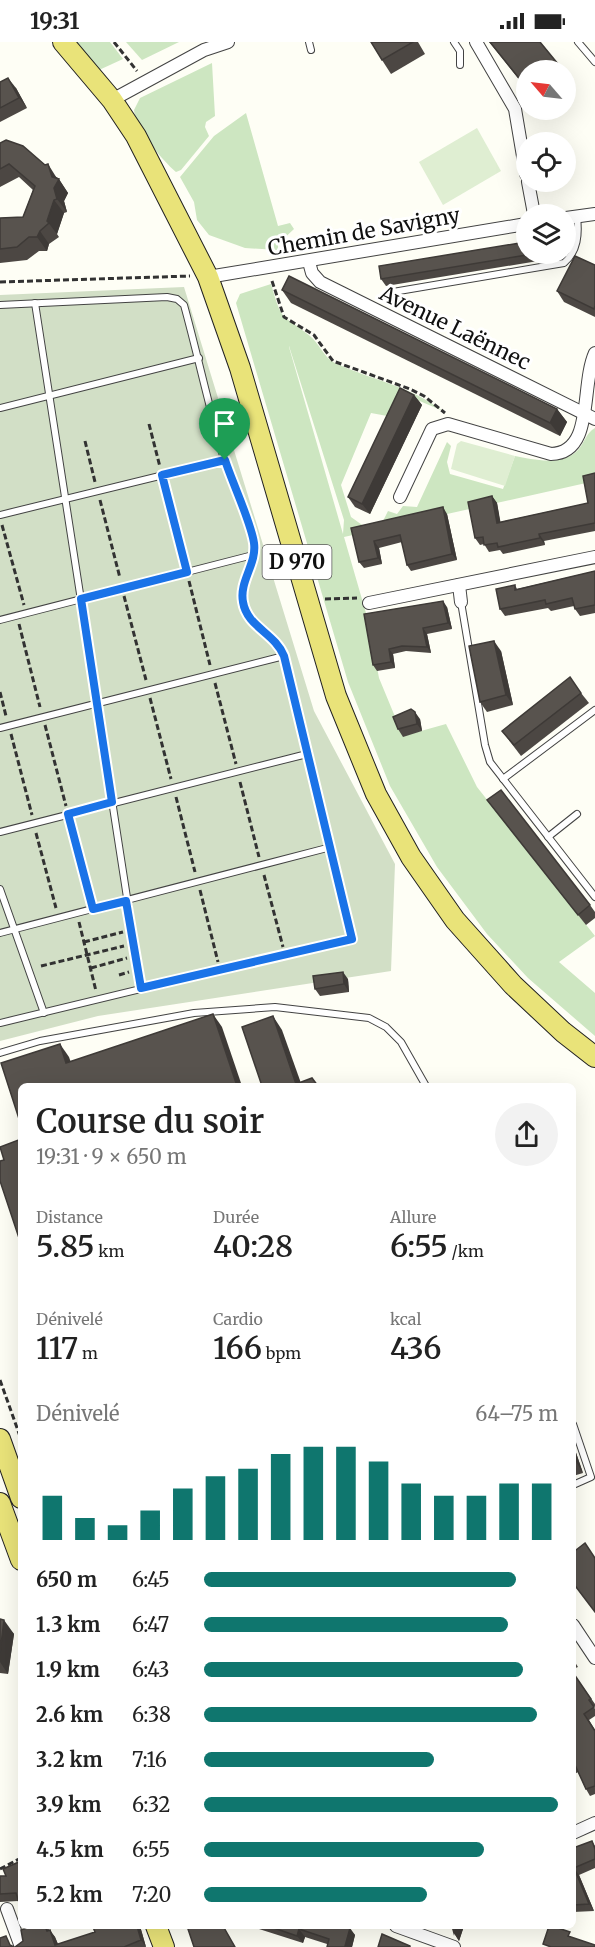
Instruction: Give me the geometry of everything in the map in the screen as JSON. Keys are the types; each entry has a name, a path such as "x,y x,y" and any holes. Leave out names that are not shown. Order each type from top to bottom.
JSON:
{"main road":[{"name":"D 970","path":"46,42 100,107 170,204"},
{"name":"D 970","path":"63,42 112,100 136,136 208,277 240,368 336,696 376,794 411,857 455,920 513,985 563,1032 595,1057"},
{"path":"0,1439 18,1490"},
{"path":"0,1503 18,1552"},
{"path":"157,1929 164,1947"}],"street":[{"path":"112,100 204,50 228,42"},
{"path":"476,42 515,110 519,132"},
{"path":"576,216 595,214"},
{"name":"Chemin de Savigny","path":"208,277 516,226"},
{"name":"Avenue Laënnec","path":"309,262 312,273 320,282 590,416"},
{"path":"400,497 432,429 448,424 551,454 560,454 568,450 583,431 590,416 588,376 595,353"},
{"path":"369,603 595,557"},
{"path":"459,585 461,602"},
{"path":"576,1630 595,1658"},
{"path":"576,1832 595,1823"},
{"path":"7,1909 21,1947"},
{"path":"404,1929 454,1947"}],"lane":[{"path":"309,42 311,50"},
{"path":"454,42 460,51 460,65"},
{"path":"579,42 595,62"},
{"path":"576,228 580,236 576,245"},
{"path":"387,293 558,264"},
{"path":"0,305 177,299 184,305 225,460 254,543 253,555 245,579 243,602 247,614 256,625 273,637 284,656 352,939 0,1023"},
{"path":"35,303 95,704 141,988"},
{"path":"0,408 199,358"},
{"path":"0,516 225,460"},
{"path":"0,620 253,555"},
{"path":"461,602 485,745 490,762 595,897"},
{"path":"0,728 284,656"},
{"path":"503,779 595,710"},
{"path":"0,832 307,754"},
{"path":"548,837 577,814"},
{"path":"0,933 331,847"},
{"path":"0,889 44,1013"},
{"path":"0,1053 40,1041 194,1014 275,1008 369,1018 386,1027 401,1042 424,1083"},
{"path":"576,1433 591,1478 576,1484"}],"path":[{"path":"114,42 145,81"},
{"path":"0,282 177,277"},
{"path":"272,281 284,317 314,335 333,361 424,396 447,416 448,424"},
{"path":"149,424 285,954"},
{"path":"85,441 220,969"},
{"path":"0,516 26,613"},
{"path":"320,597 341,600 357,598 369,603"},
{"path":"16,615 93,909"},
{"path":"0,692 58,918"},
{"path":"79,922 98,999"},
{"path":"84,942 131,930"},
{"path":"41,966 133,944"},
{"path":"91,968 135,956"},
{"path":"0,1380 18,1431"},
{"path":"0,1869 18,1860"}],"green space":[{"path":"75,42 110,42 123,59 99,70"},
{"path":"126,42 179,42 142,60"},
{"path":"212,63 215,116 206,122 205,127 209,136 181,170 176,172 144,134 134,110 140,98"},
{"path":"246,113 278,226 290,223 294,229 278,244 278,250 245,248 209,235 197,220 194,202 180,177 214,136"},
{"path":"477,128 501,171 443,205 419,162"},
{"path":"271,284 284,316 313,339 331,361 404,389 443,411 408,396 398,418 371,413 341,485 351,517 365,527 383,521 388,511 397,514 403,506 417,507 447,442 451,446 447,462 450,474 503,489 515,456 548,460 564,458 578,450 595,428 595,481 344,537 368,620 379,678 403,736 446,724 477,787 595,936 559,962 595,993 595,1036 528,978 487,934 437,867 390,786 348,682 236,303 240,294","holes":["289,346 344,520 343,534"]},
{"path":"184,287 314,711 395,864 391,971 98,1016 0,1041 0,295"},
{"path":"461,441 515,456 505,486 451,469 457,444"}],"building":[{"path":"371,42 413,42 382,60"},
{"path":"490,42 540,42 555,60 516,60 516,74"},
{"path":"8,78 19,98 0,108 0,82"},
{"path":"6,140 23,146 45,165 48,164 52,177 59,179 54,188 57,199 54,200 47,221 49,223 37,237 29,237 17,247 0,249 0,218 23,217 35,186 9,164 0,169 0,143"},
{"path":"516,244 516,257 381,279 379,266"},
{"path":"576,256 595,265 594,309 557,291 571,264 576,264"},
{"path":"289,276 557,409 550,423 282,290"},
{"path":"400,388 414,395 362,504 348,497"},
{"path":"595,473 595,523 539,534 540,538 498,547 497,543 484,545 483,537 475,538 468,502 492,496 497,523 588,503 583,476"},
{"path":"443,507 452,554 407,565 400,535 374,541 378,558 359,562 351,528"},
{"path":"595,571 595,605 575,609 572,598 546,604 545,600 500,609 496,589 515,585 515,590"},
{"path":"443,601 448,623 423,628 427,647 402,646 389,649 391,662 373,665 364,614"},
{"path":"494,641 506,695 480,702 469,646"},
{"path":"570,677 581,693 514,745 502,731"},
{"path":"411,709 415,712 417,724 398,729 393,717"},
{"path":"501,790 590,905 578,915 487,800"},
{"path":"343,972 344,984 315,989 313,976"},
{"path":"213,1014 236,1083 18,1083 18,1116 1,1063 60,1044 66,1063"},
{"path":"273,1016 296,1083 261,1083 242,1027"},
{"path":"312,1078 316,1083 299,1083"},
{"path":"18,1140 18,1235 0,1181 0,1161 4,1160 0,1147"},
{"path":"585,1543 595,1558 595,1612 576,1587 576,1550"},
{"path":"0,1619 4,1620 0,1653"},
{"path":"576,1677 594,1707 584,1714 595,1731 595,1786 586,1789 576,1767"},
{"path":"592,1841 595,1859 576,1867 576,1847"},
{"path":"18,1862 18,1899 16,1893 0,1894 0,1876 6,1876 3,1869"},
{"path":"576,1873 589,1904 576,1905"},
{"path":"94,1929 138,1929 141,1940 124,1947 15,1947 23,1941 21,1930 50,1930 55,1945 95,1932"},
{"path":"188,1929 225,1929 235,1947 194,1947"},
{"path":"277,1929 299,1929 297,1936"},
{"path":"299,1929 350,1929 345,1946 347,1947 327,1947 329,1939"},
{"path":"548,1929 561,1929 570,1932 568,1936 595,1945 595,1947 551,1947 543,1944"},
{"path":"382,1934 410,1946 410,1947 378,1947"},
{"path":"6,1936 10,1945 14,1947 0,1947 0,1938"}],"route":[{"path":"225,460 254,543 253,555 245,579 243,602 247,614 256,625 273,637 280,645 284,656 352,939 141,988 126,901 93,909 68,814 112,802 95,704 81,599 187,572 162,475 225,460"}]}
